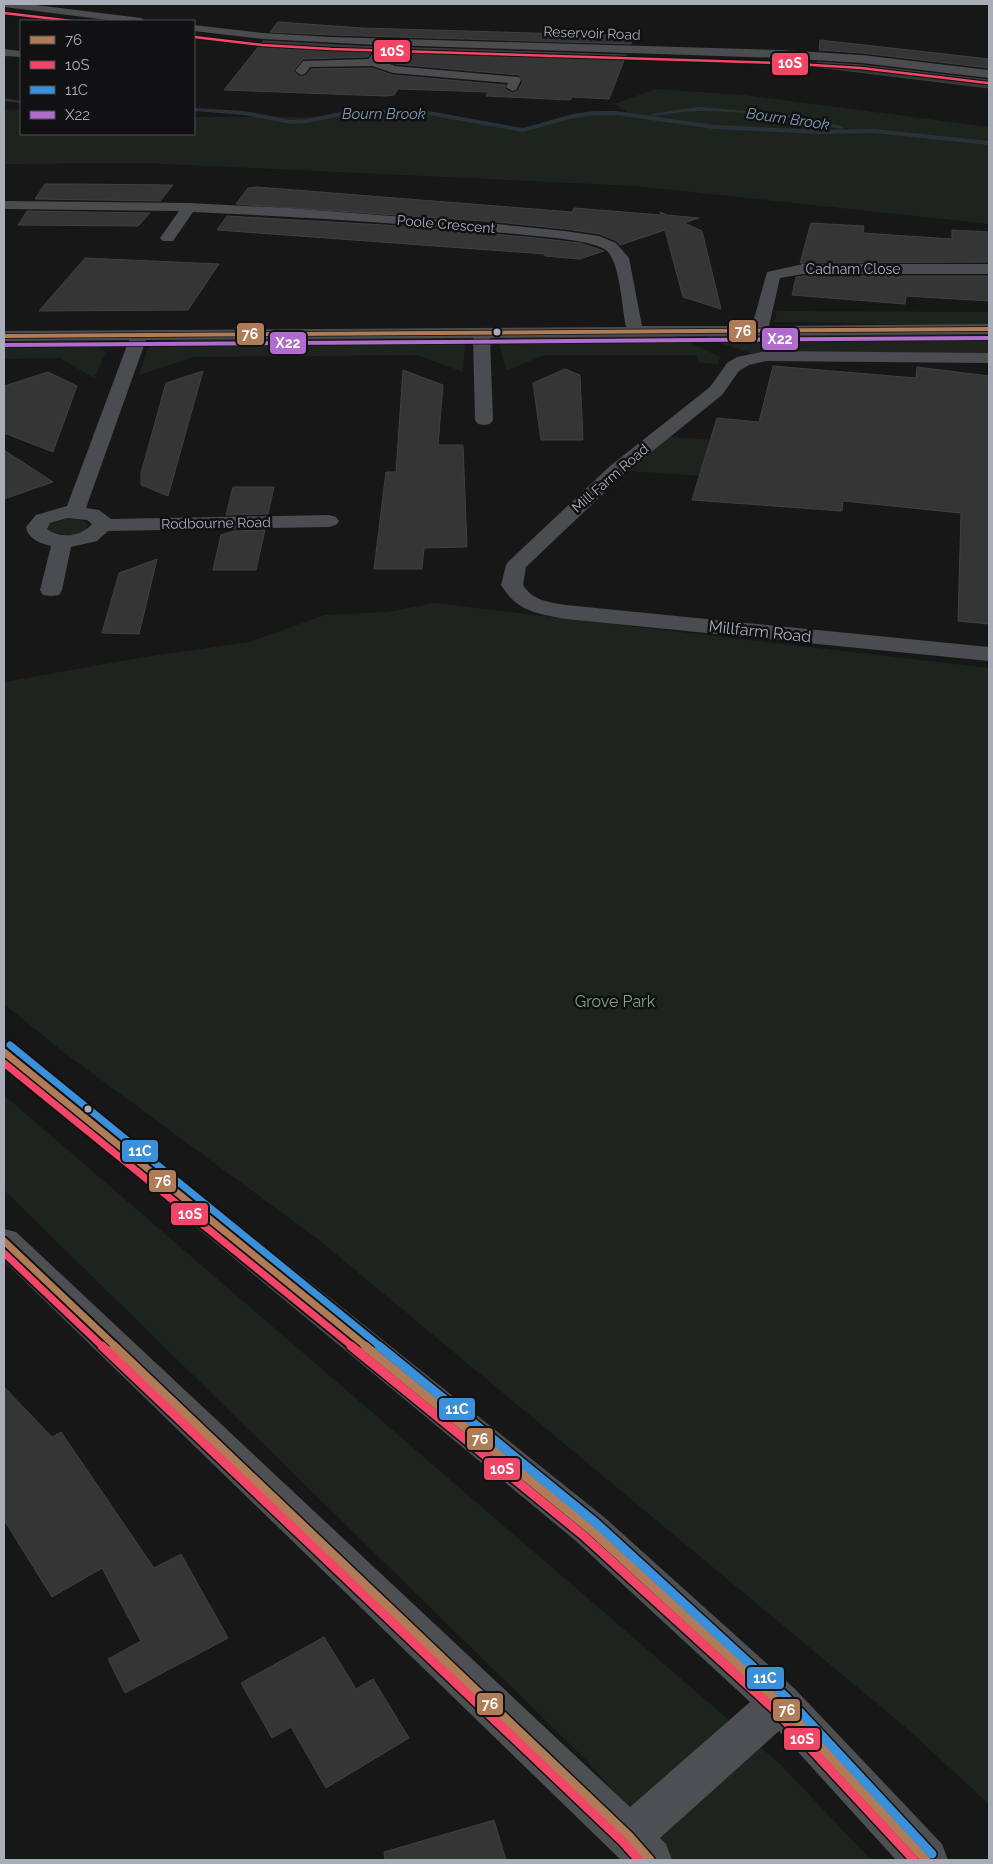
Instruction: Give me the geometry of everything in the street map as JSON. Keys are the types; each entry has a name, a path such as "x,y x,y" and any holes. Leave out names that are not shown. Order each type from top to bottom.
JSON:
{"main road":[{"path":"4,1052 590,1530 780,1703 926,1860"},
{"path":"4,1241 639,1848 780,1703"}],"street":[{"path":"4,4 133,20"},
{"name":"Reservoir Road","path":"196,29 263,36 384,42 820,56 989,74"},
{"path":"373,62 384,42"},
{"path":"4,53 20,54"},
{"path":"302,71 307,64 373,62 393,69 515,80 512,87"},
{"name":"Poole Crescent","path":"4,204 189,207 288,212 565,235 611,246 621,258 636,331"},
{"path":"168,238 189,207"},
{"name":"Cadnam Close","path":"760,329 774,275 779,273 803,269 989,269"},
{"path":"4,336 760,329 989,329"},
{"path":"678,331 733,353 743,361 766,356 989,358"},
{"path":"482,332 484,420"},
{"path":"75,511 140,334"},
{"name":"Mill Farm Road","path":"531,605 518,597 512,585 516,565 617,470 716,391 733,368 743,361"},
{"path":"75,511 92,514 102,521 99,530 84,538 62,541 46,538 37,532 36,527 43,519 75,511"},
{"name":"Rodbourne Road","path":"102,525 329,521"},
{"path":"51,590 62,541"},
{"name":"Millfarm Road","path":"531,605 566,612 989,654"}],"green space":[{"path":"656,89 744,95 989,127 989,224 636,186 145,163 4,164 4,109 20,110 20,135 195,135 195,117 326,117 350,112 418,111 523,130 573,116 594,113 631,114 614,104"},
{"path":"777,311 989,312 989,326 774,322"},
{"path":"708,334 989,334 989,355 751,353 710,340"},
{"path":"674,335 720,357 718,364 700,363 696,355 544,355 506,371 499,342 513,336"},
{"path":"440,338 465,345 463,372 417,355 194,357 139,375 148,348 177,340"},
{"path":"4,341 87,341 106,352 94,378 60,358 4,359"},
{"path":"659,436 989,461 989,493 926,485 825,485 617,470"},
{"path":"66,518 85,521 88,525 86,530 66,536 47,529 49,524"},
{"name":"Grove Park","path":"434,603 989,668 989,1804 904,1726 319,1240 62,1051 4,1004 4,682 144,657 249,642 325,615 388,612"},
{"path":"4,1095 781,1765 871,1860 674,1860 588,1762 4,1190"}],"building":[{"path":"278,22 363,28 634,36 631,44 270,32"},
{"path":"820,40 989,59 989,68 862,53 819,50"},
{"path":"263,41 374,47 368,57 303,59 293,71 300,77 307,75 311,69 372,68 393,75 505,85 505,89 512,93 518,91 523,81 519,75 395,64 383,59 388,47 626,55 609,99 572,97 570,100 486,96 488,92 398,89 394,95 385,96 224,90"},
{"path":"817,62 862,65 989,80 989,88 817,67"},
{"path":"45,184 173,185 160,201 35,199"},
{"path":"257,187 572,212 574,208 661,215 660,212 667,215 699,218 684,223 702,231 721,309 683,297 665,230 620,245 617,241 600,234 565,229 497,222 236,204 248,188"},
{"path":"27,211 150,213 138,226 18,225"},
{"path":"227,216 401,226 526,237 580,243 604,251 580,259 545,256 545,254 217,230"},
{"path":"811,223 864,226 863,233 952,239 952,230 989,232 989,262 800,263"},
{"path":"85,258 219,264 188,310 39,311"},
{"path":"989,276 989,301 906,296 905,304 792,295 796,277"},
{"path":"773,366 916,378 917,367 989,376 989,624 958,621 961,513 843,501 842,511 692,500 717,418 759,422"},
{"path":"565,369 580,375 583,440 541,440 533,383"},
{"path":"403,370 443,385 438,445 463,445 467,547 424,548 422,569 374,569 386,472 396,472"},
{"path":"203,371 168,496 141,485 141,473 166,383"},
{"path":"48,372 77,386 53,452 4,433 4,386"},
{"path":"4,450 53,482 4,499"},
{"path":"233,487 274,487 268,514 226,515"},
{"path":"265,530 256,570 213,570 221,535 234,531"},
{"path":"157,559 139,634 102,633 119,573"},
{"path":"4,1387 52,1437 61,1432 154,1568 181,1554 228,1638 125,1693 108,1659 141,1641 102,1568 52,1597 4,1520"},
{"path":"324,1637 356,1689 373,1679 409,1738 326,1788 291,1727 272,1738 241,1683"},
{"path":"494,1820 506,1860 385,1860 384,1852"}],"waterway":[{"name":"Bourn Brook","path":"4,100 20,102"},
{"name":"Bourn Brook","path":"195,109 244,113 292,122 307,121 350,112 418,111 523,130 573,116 594,113 616,113 714,127 820,132 874,131 989,143"},
{"name":"Bourn Brook","path":"654,114 698,109 719,110 804,118 841,127"}],"transit line":[{"name":"10S","path":"4,13 64,20"},
{"name":"10S","path":"195,37 262,45 331,49 781,63 861,68 988,83"},
{"name":"76","path":"4,336 989,329"},
{"name":"X22","path":"4,345 989,338"},
{"name":"11C","path":"10,1045 596,1523 786,1697 932,1854"},
{"name":"76","path":"4,1052 590,1529 780,1703 926,1860"},
{"name":"10S","path":"4,1063 584,1536 774,1709 914,1860"},
{"name":"76","path":"4,1241 629,1836 650,1860"},
{"name":"10S","path":"4,1253 623,1842 639,1860"}]}
